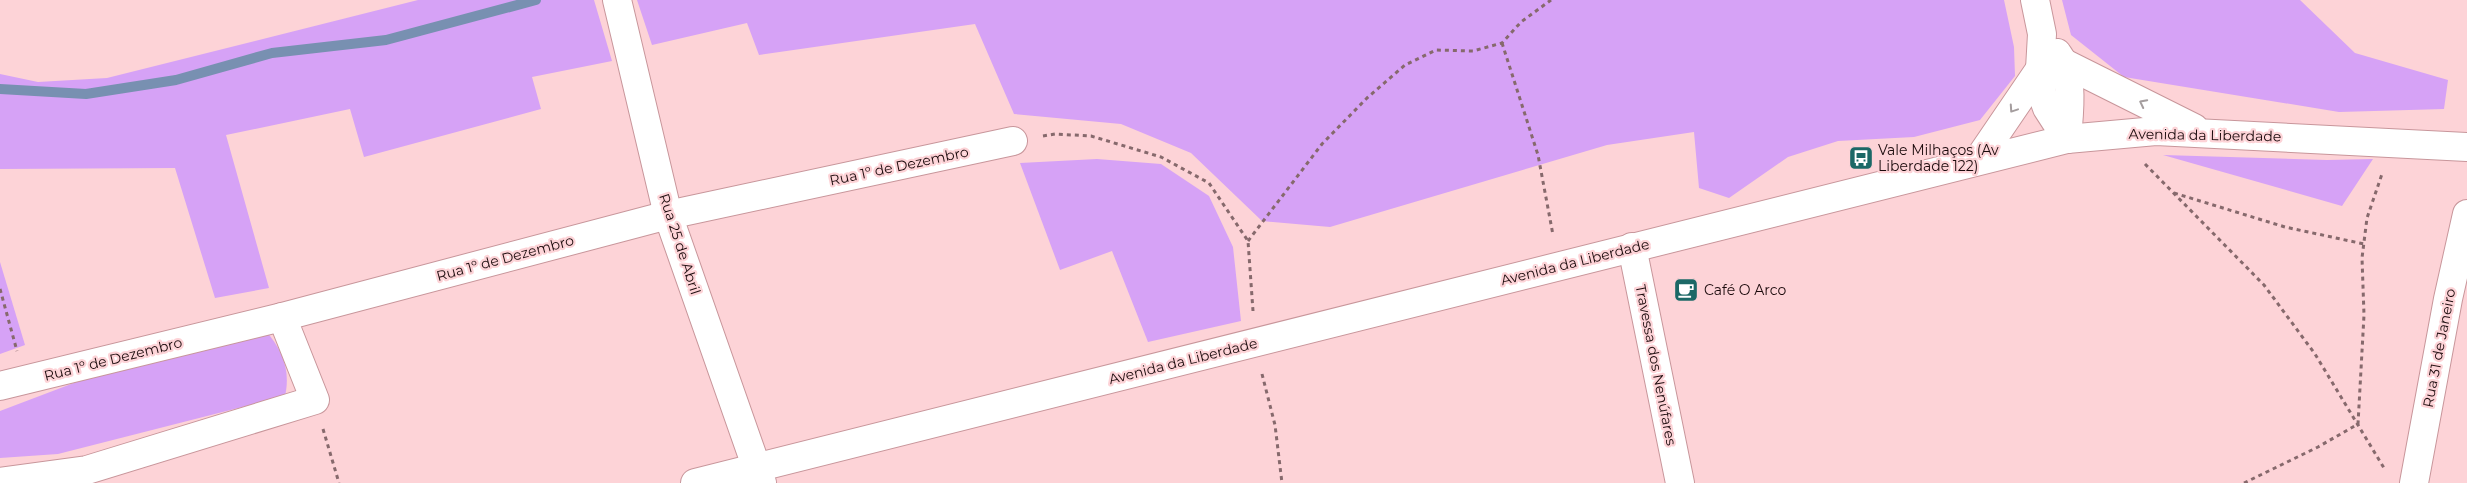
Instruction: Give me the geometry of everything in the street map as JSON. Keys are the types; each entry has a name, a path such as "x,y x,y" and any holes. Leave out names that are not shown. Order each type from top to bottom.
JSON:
{"street":[{"name":"Rua 25 de Abril","path":"616,0 668,215 759,476"},
{"path":"2035,0 2042,34 2053,67 2042,94 2047,108 2067,139"},
{"path":"2053,67 2202,132"},
{"path":"1978,160 2053,67"},
{"name":"Avenida da Liberdade","path":"695,483 759,476 1254,343 2067,139 2122,133 2202,132 2467,147"},
{"name":"Rua 1º de Dezembro","path":"0,386 282,317 668,215 1013,141"},
{"name":"Rua 31 de Janeiro","path":"2414,483 2448,299 2467,214"},
{"name":"Travessa dos Nenúfares","path":"1632,247 1680,483"},
{"path":"0,482 87,470 315,400 282,317"}],"path":[{"path":"1248,241 1322,144 1368,98 1405,65 1436,50 1473,51 1502,43 1521,22 1551,0"},
{"path":"1502,43 1538,155 1558,266"},
{"path":"2122,133 2134,152 2264,285 2316,354 2386,470"},
{"path":"1013,141 1055,134 1091,136 1161,157 1209,183 1248,241 1254,343 1275,425 1282,483"},
{"path":"2358,424 2364,315 2362,258 2367,218 2395,142"},
{"path":"2172,192 2285,227 2364,244"},
{"path":"0,289 18,356 27,380"},
{"path":"315,400 339,483"},
{"path":"2244,483 2318,447 2358,424"}],"shaded area":[{"path":"418,0 594,0 612,61 532,77 541,109 364,157 350,109 226,135 269,288 215,298 175,168 0,169 0,74 38,82 107,78"},
{"path":"637,0 2004,0 2014,47 2015,76 1980,120 1914,137 1838,141 1788,157 1729,198 1699,188 1694,132 1607,145 1330,227 1262,221 1191,153 1121,124 1014,114 975,24 759,55 747,23 652,45"},
{"path":"2062,0 2300,0 2355,53 2448,80 2444,109 2339,112 2124,77 2071,35"},
{"path":"2163,155 2327,160 2373,159 2342,206"},
{"path":"1097,159 1161,164 1209,196 1233,247 1241,321 1148,342 1112,251 1060,270 1020,163"},
{"path":"0,262 25,345 0,354"},
{"path":"265,330 284,360 287,377 285,396 58,454 0,458 0,411 87,378"}],"waterway":[{"path":"0,89 86,94 176,80 272,53 386,40 536,0"}],"place":[{"name":"Vale Milhaços (Av Liberdade 122)","path":"1861,158"},
{"name":"Café O Arco","path":"1686,290"}]}
